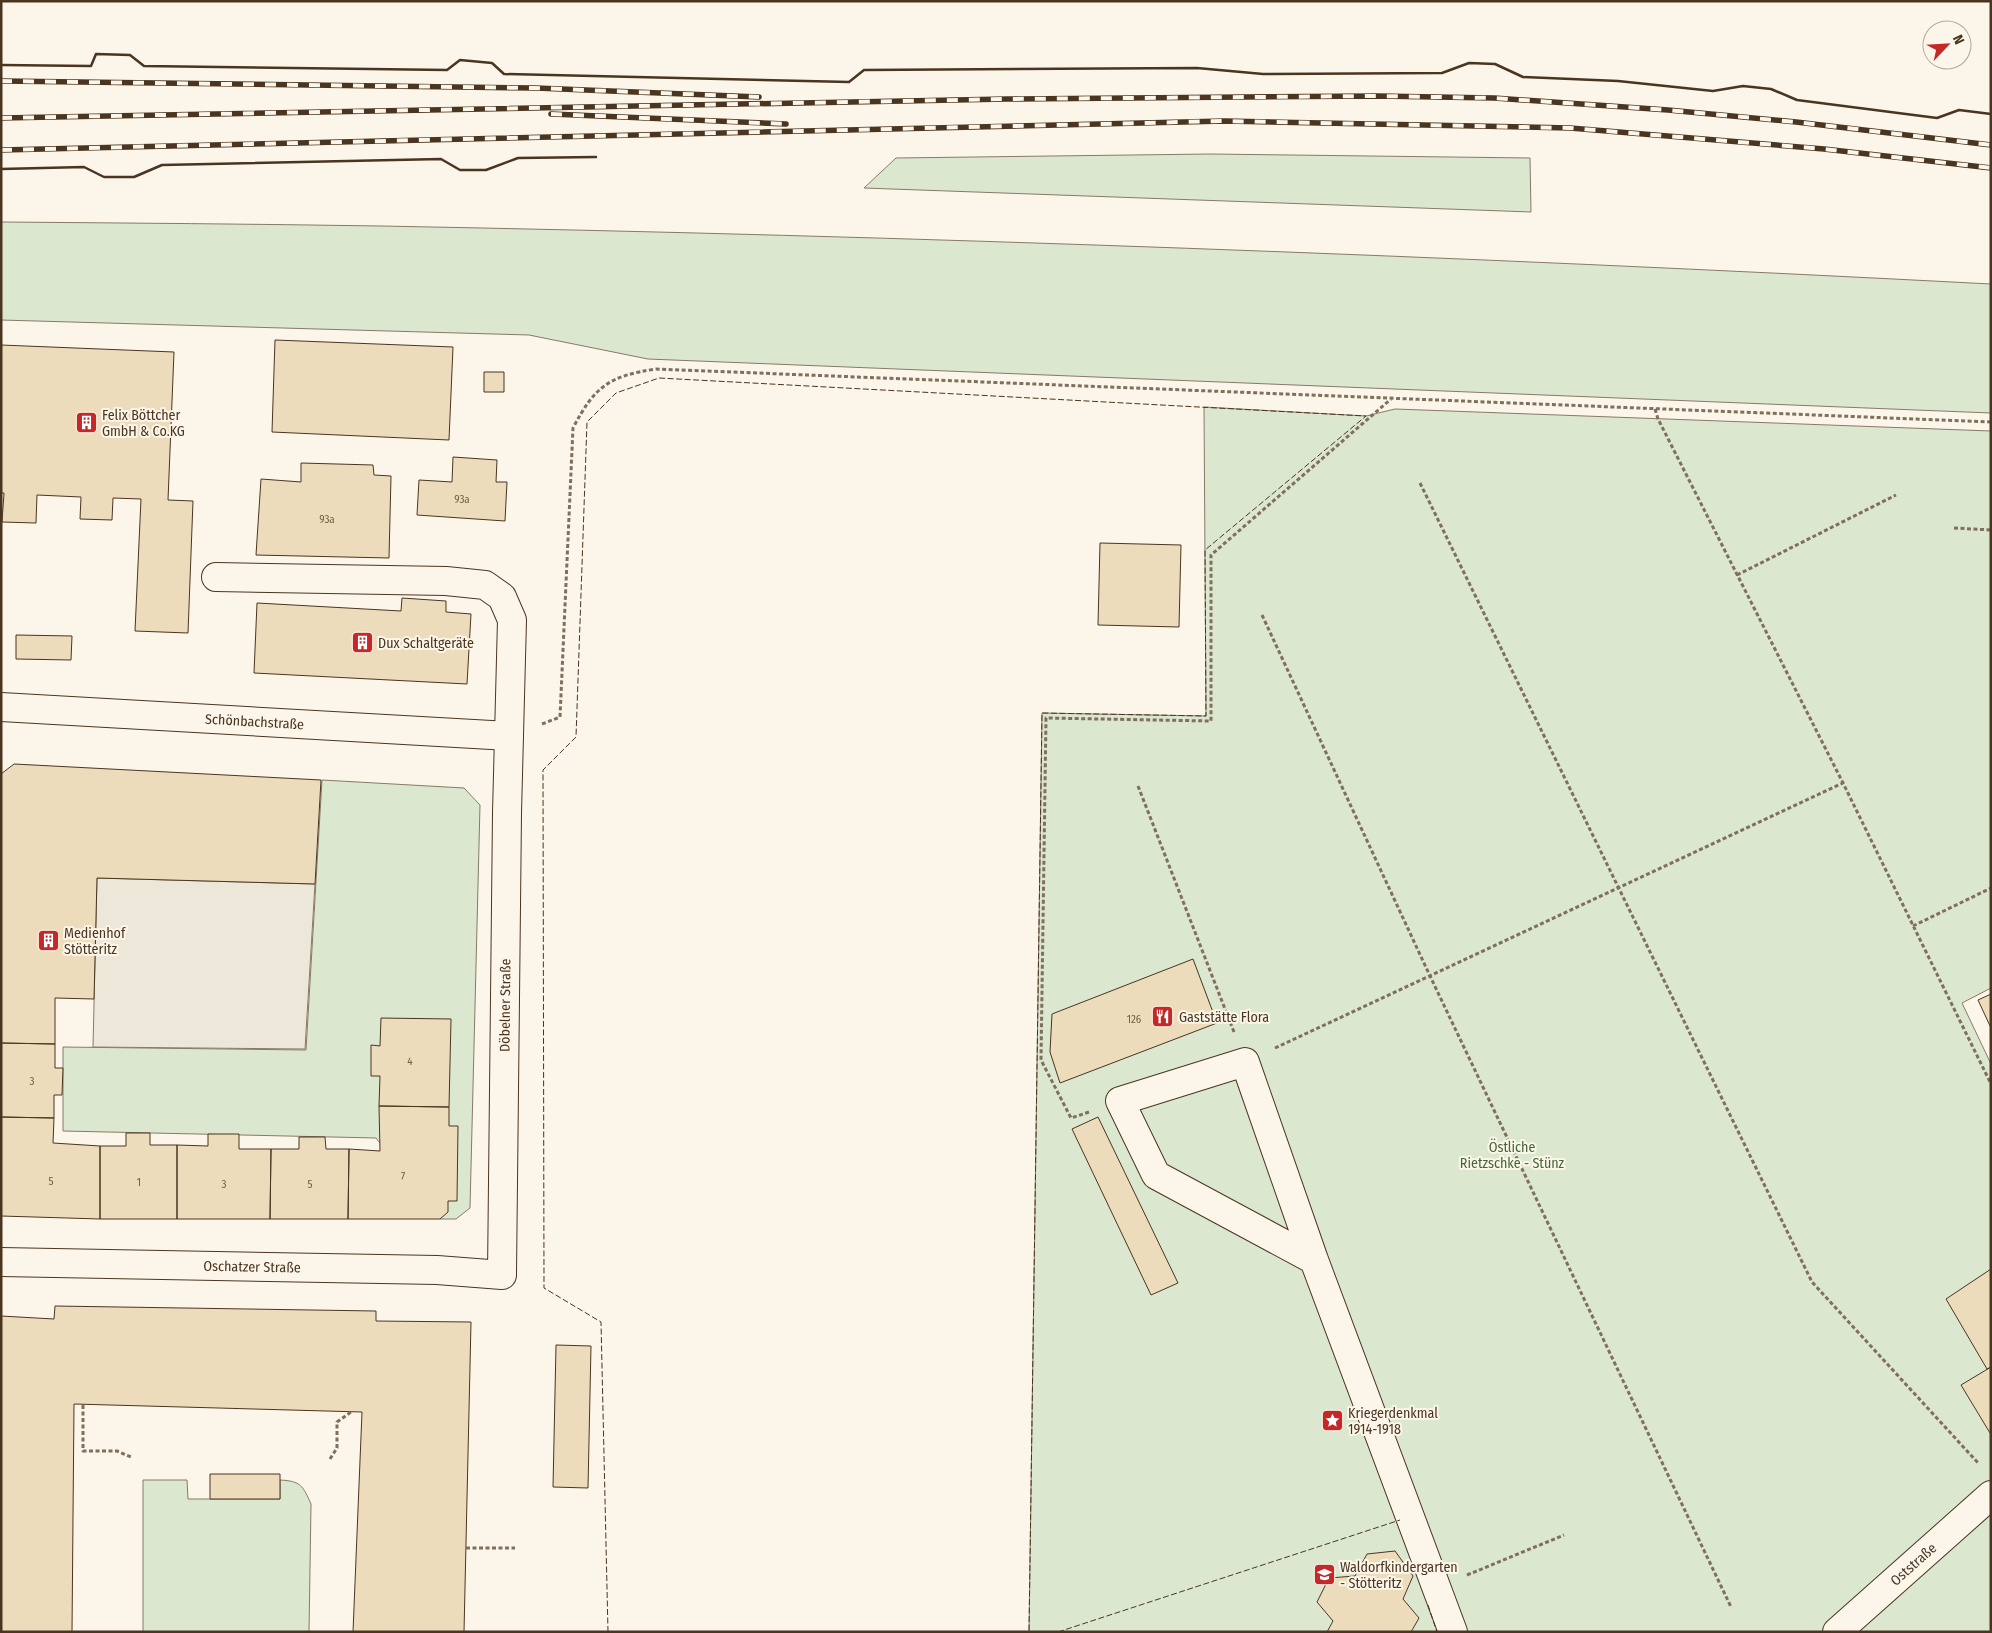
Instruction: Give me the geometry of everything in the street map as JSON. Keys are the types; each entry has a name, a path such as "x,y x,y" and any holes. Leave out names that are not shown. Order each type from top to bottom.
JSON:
{"street":[{"name":"Döbelner Straße","path":"216,577 446,581 485,585 502,597 512,620 508,736 502,1275"},
{"name":"Schönbachstraße","path":"1,707 508,736"},
{"path":"1314,1260 1156,1175 1120,1101 1245,1062 1314,1260 1453,1632"},
{"name":"Oschatzer Straße","path":"1,1262 437,1270 502,1275"},
{"name":"Oststraße","path":"1837,1632 1987,1482"}],"path":[{"path":"508,736 560,718 573,428 586,405 602,387 629,373 656,369 1991,422"},
{"path":"1071,1118 1041,1060 1046,718 1211,721 1210,555 1392,398"},
{"path":"1655,409 1658,419 1843,783 1991,1084"},
{"path":"1420,483 1812,1282 1987,1482"},
{"path":"1737,575 1896,495"},
{"path":"1954,528 1991,530"},
{"path":"1262,615 1430,976 1731,1607"},
{"path":"1138,786 1245,1062 1843,783"},
{"path":"1913,926 1991,888"},
{"path":"83,1405 83,1451 117,1451 131,1457"},
{"path":"330,1459 337,1448 337,1422 351,1412"},
{"path":"1436,1587 1564,1535"},
{"path":"466,1548 515,1548"}],"green space":[{"path":"1210,154 1530,158 1531,212 864,188 896,158"},
{"path":"1,222 381,226 985,241 1388,256 1991,284 1991,413 648,359 529,335 1,320"},
{"name":"Östliche Rietzschke - Stünz","path":"1204,407 1366,416 1395,409 1991,431 1991,988 1962,1003 1991,1064 1991,1632 1029,1632 1042,713 1206,716"},
{"path":"322,780 464,788 480,805 470,1208 456,1219 440,1219 376,1138 63,1131 63,1047 306,1050"},
{"path":"143,1480 187,1480 188,1499 280,1499 280,1480 297,1483 306,1493 311,1504 309,1632 143,1632"}],"shaded area":[{"path":"97,878 315,884 305,1049 93,1047"}],"building":[{"path":"275,340 453,347 449,440 272,432"},
{"name":"Felix Böttcher GmbH & Co.KG","path":"1,345 174,352 168,500 193,501 188,633 135,631 141,499 113,498 112,520 80,519 81,497 37,495 36,523 2,522 4,493 1,493"},
{"path":"484,372 504,372 504,392 484,392"},
{"path":"453,457 497,460 496,482 507,482 505,521 417,515 419,480 452,482"},
{"path":"301,463 373,465 374,475 391,476 389,558 256,555 261,479 301,482"},
{"path":"1100,543 1181,545 1179,627 1098,625"},
{"name":"Dux Schaltgeräte","path":"402,598 446,601 446,612 471,614 467,684 254,673 257,603 401,611"},
{"path":"16,635 72,636 71,660 16,659"},
{"name":"Medienhof Stötteritz","path":"14,764 321,780 315,884 97,878 94,999 55,998 55,1044 1,1043 1,774"},
{"path":"1193,959 1217,1023 1060,1083 1050,1052 1052,1014"},
{"path":"1991,994 1991,1028 1978,1000"},
{"path":"381,1018 451,1019 449,1107 379,1106 380,1076 371,1076 371,1045 380,1046"},
{"path":"1,1043 55,1044 55,1068 63,1068 62,1095 54,1095 54,1118 1,1117"},
{"path":"379,1106 449,1107 449,1126 458,1126 457,1201 448,1201 448,1212 440,1219 348,1219 349,1149 380,1151"},
{"path":"1,1117 54,1118 53,1143 100,1146 100,1219 1,1216"},
{"path":"1098,1117 1178,1283 1151,1295 1072,1129"},
{"path":"126,1133 150,1133 150,1145 177,1145 177,1219 100,1219 100,1146 126,1146"},
{"path":"208,1134 239,1134 239,1149 271,1149 270,1219 177,1219 177,1145 208,1146"},
{"path":"299,1137 325,1137 326,1149 349,1149 348,1219 270,1219 271,1149 299,1149"},
{"path":"1991,1269 1991,1367 1987,1369 1946,1299"},
{"path":"55,1306 376,1311 376,1321 471,1322 464,1632 353,1632 362,1412 74,1404 72,1632 1,1632 1,1316 54,1319"},
{"path":"556,1345 591,1346 588,1488 553,1487"},
{"path":"1991,1367 1991,1433 1990,1433 1961,1385"},
{"path":"210,1474 280,1474 280,1499 210,1499"},
{"path":"1395,1551 1413,1576 1403,1599 1419,1618 1411,1632 1327,1632 1333,1621 1317,1602 1329,1578 1355,1576 1367,1554"}],"railway":[{"path":"1,81 536,88 759,97"},
{"path":"1,118 1007,99 1378,96 1494,98 1668,110 1796,122 1991,145"},
{"path":"551,114 786,124"},
{"path":"1,150 1225,121 1570,128 1824,149 1991,168"}],"fence":[{"path":"608,1632 601,1322 544,1288 543,770 576,737 587,422 616,393 659,378 1366,416 1205,550 1206,716 1042,713 1029,1632"},
{"path":"1058,1632 1400,1520"},
{"path":"1428,1605 1437,1632"}],"wall":[{"path":"1,65 91,66 96,54 130,55 144,66 447,70 460,60 492,63 504,74 849,82 864,70 1197,68 1263,74 1442,73 1469,63 1495,64 1523,77 1618,81 1713,91 1743,86 1771,89 1797,100 1937,118 1959,110 1991,114"},
{"path":"1,169 84,167 104,177 134,177 162,165 441,159 460,170 486,170 518,158 596,157"}],"place":[{"name":"Felix Böttcher GmbH & Co.KG","path":"86,423"},
{"name":"Dux Schaltgeräte","path":"362,643"},
{"name":"Medienhof Stötteritz","path":"48,941"},
{"name":"Gaststätte Flora","path":"1163,1017"},
{"name":"Kriegerdenkmal 1914-1918","path":"1332,1421"},
{"name":"Waldorfkindergarten - Stötteritz","path":"1324,1575"}]}
